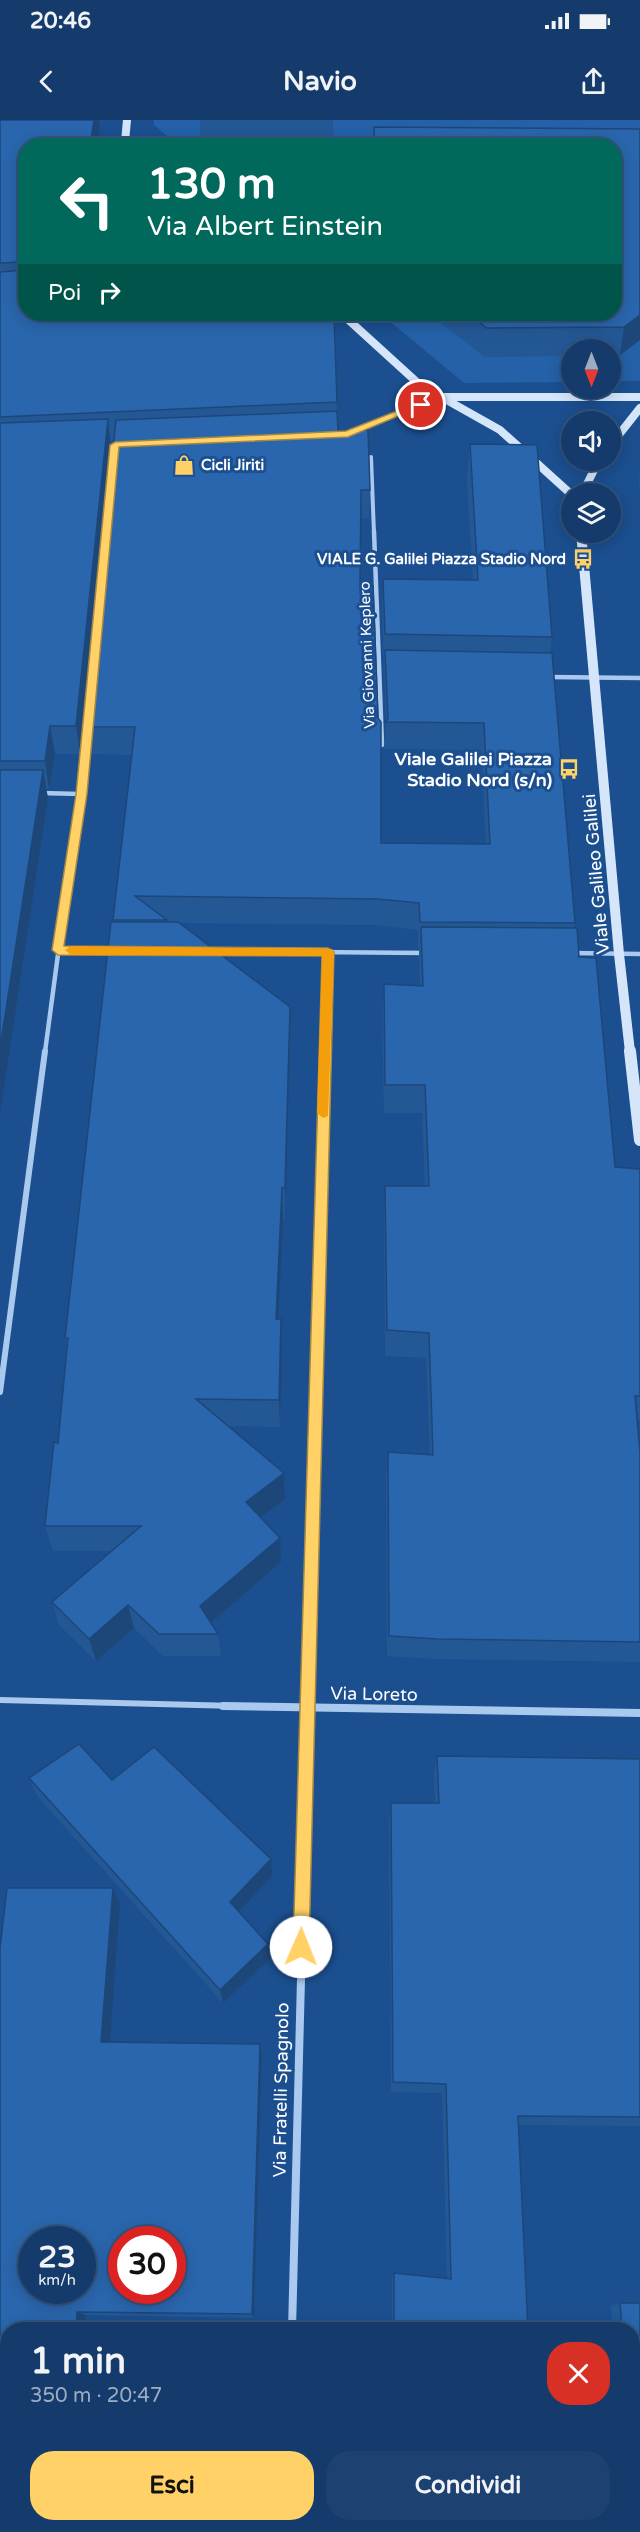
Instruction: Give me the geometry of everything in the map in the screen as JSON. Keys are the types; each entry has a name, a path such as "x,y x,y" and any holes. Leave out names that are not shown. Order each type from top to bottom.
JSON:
{"street":[{"path":"125,138 127,120"},
{"path":"350,321 420,385 500,430 561,484"},
{"path":"348,434 439,397 640,397"},
{"path":"621,432 640,408"},
{"name":"Via Giovanni Keplero","path":"372,457 382,745"},
{"name":"Viale Galileo Galilei","path":"582,543 619,954 640,1140"},
{"path":"379,673 391,673"},
{"path":"546,677 640,678"},
{"path":"0,1392 58,950 81,794 88,724"},
{"path":"35,793 81,794"},
{"path":"58,950 117,951"},
{"path":"199,951 433,953"},
{"name":"Via Fratelli Spagnolo","path":"292,2322 328,952"},
{"path":"561,953 640,954"},
{"name":"Via Loreto","path":"0,1700 640,1713"}],"shaded area":[{"path":"154,120 640,120 640,381 621,381 621,339 561,339 561,382 464,383 389,321 622,321 622,138 169,138 154,125"}],"building":[{"path":"0,120 94,120 91,138 18,138 18,262 0,263"},
{"path":"374,127 640,129 640,315 624,327 487,328 478,321 622,321 622,138 374,138"},
{"path":"18,270 18,321 334,321 337,402 0,417 0,272"},
{"path":"337,411 338,431 368,430 370,490 361,490 360,586 373,586 378,718 381,722 381,843 490,844 484,723 385,722 388,718 385,650 552,653 575,923 420,922 419,903 377,899 135,896 167,920 113,920 135,727 86,727 116,420"},
{"path":"108,419 76,726 50,726 45,761 0,761 0,423"},
{"path":"470,444 537,445 552,637 385,634 383,579 478,580"},
{"path":"0,770 43,770 0,1048"},
{"path":"111,922 178,922 290,1007 285,1188 282,1188 276,1319 281,1319 279,1400 196,1399 284,1473 246,1502 280,1538 200,1606 218,1634 159,1634 128,1605 89,1639 52,1602 141,1526 45,1526 54,1442 58,1443 68,1338 65,1338"},
{"path":"421,927 577,928 579,957 596,958 615,1167 640,1169 640,1396 635,1396 640,1452 640,1642 438,1639 389,1636 388,1452 433,1455 429,1333 387,1330 385,1186 429,1186 425,1085 385,1085 384,984 423,986"},
{"path":"79,1744 112,1780 154,1747 271,1859 230,1902 268,1944 220,1990 29,1778"},
{"path":"437,1756 640,1759 640,2117 518,2116 528,2322 394,2322 394,2273 451,2279 446,2084 393,2082 391,1803 439,1803"},
{"path":"7,1888 113,1888 101,2042 260,2044 252,2314 77,2312 76,2322 0,2322 0,1948"},
{"path":"620,2303 640,2303 640,2322 621,2322"}],"slow traffic":[{"path":"71,950 328,952 323,1113"}],"place":[{"name":"Cicli Jiriti","path":"184,465"},
{"name":"VIALE G. Galilei Piazza Stadio Nord","path":"583,559"},
{"name":"Viale Galilei Piazza Stadio Nord (s/n)","path":"569,769"}],"route":[{"path":"301,1947 328,952 58,950 81,794 115,445 348,434 421,405"}]}
